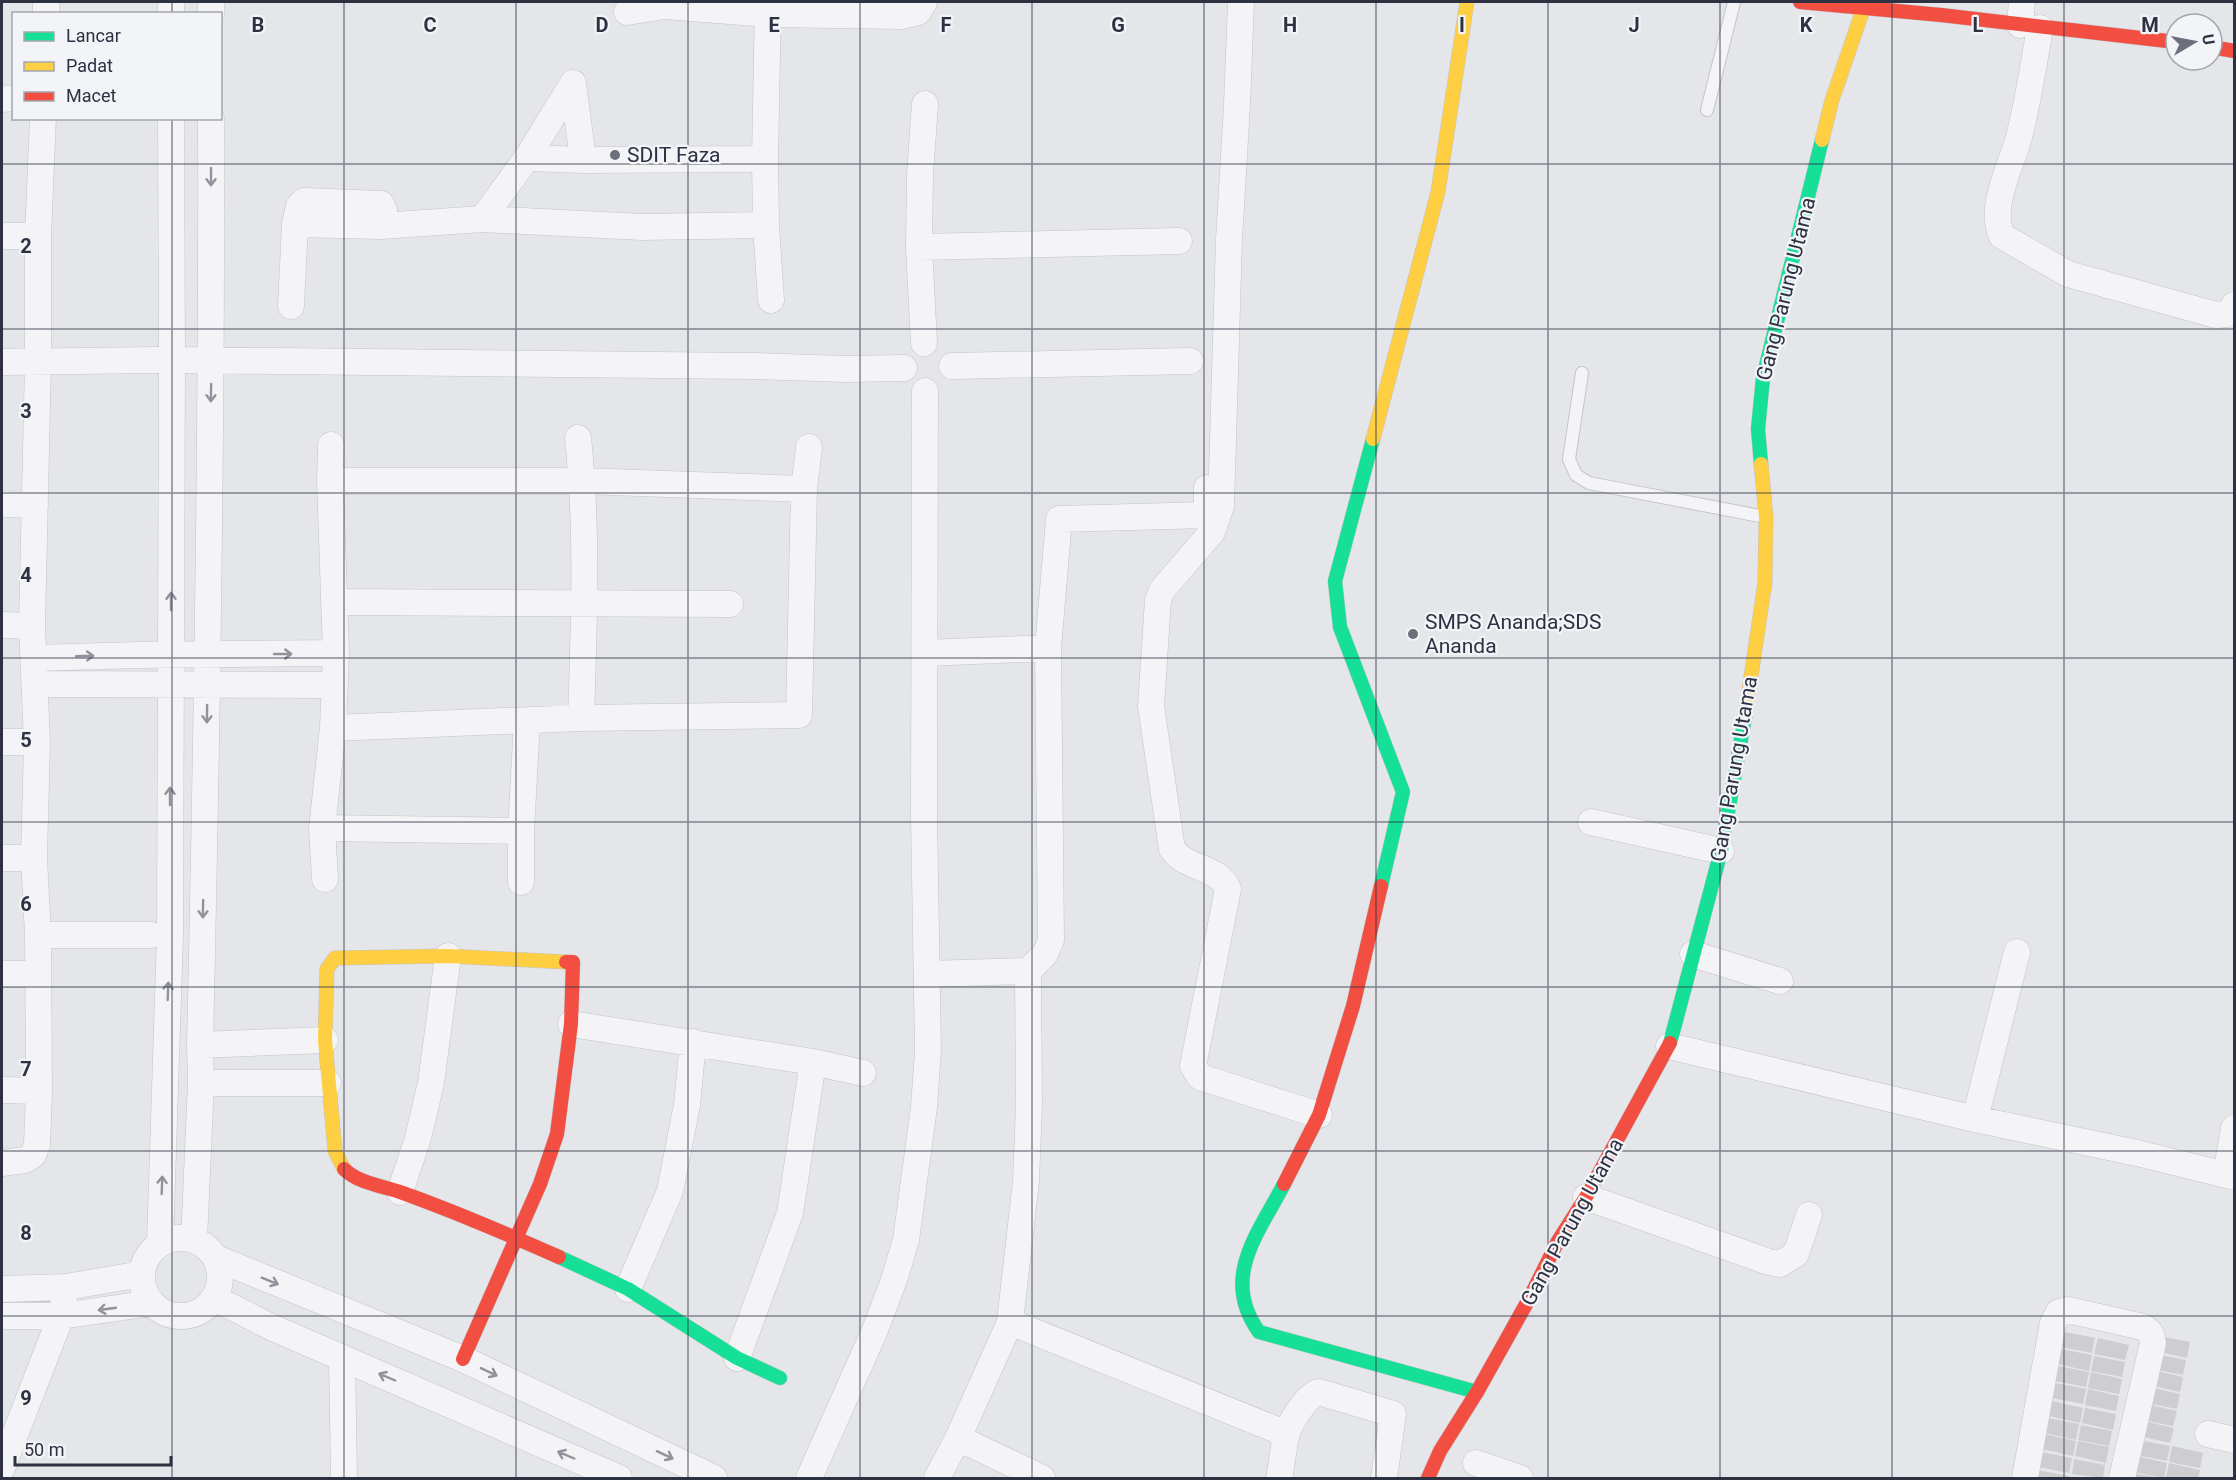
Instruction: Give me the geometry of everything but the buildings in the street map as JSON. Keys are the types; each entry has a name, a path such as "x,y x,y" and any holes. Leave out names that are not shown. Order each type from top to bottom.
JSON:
{"street":[{"path":"627,12 665,6 768,8 901,16 918,12 924,2"},
{"path":"1240,2 1221,506 1212,532 1160,594 1151,706 1172,849 1179,858 1221,877 1228,889 1193,1066 1200,1077 1319,1115"},
{"path":"1467,2 1438,192 1335,581 1340,627 1403,792 1353,1006 1319,1115 1244,1262 1241,1286 1243,1303 1249,1319 1259,1332 1477,1392"},
{"path":"1800,2 1864,7 1918,7 2027,18 2164,40"},
{"name":"Gang Parung Utama","path":"1428,1479 1440,1451 1530,1299 1557,1241 1586,1197 1669,1046 1721,851 1745,716 1765,582 1766,517 1758,429 1763,378 1832,100 1864,7"},
{"path":"768,8 765,159 766,225 771,300"},
{"path":"2027,18 2020,133 2004,179 1997,225 2002,236 2068,274 2216,315 2227,314 2233,310 2235,304"},
{"path":"482,219 527,158 573,83 583,160"},
{"path":"924,343 919,247 920,174 925,104"},
{"path":"2,1163 25,1160 33,1155 37,1145 38,935 34,858 37,742 32,626 38,362 38,236 43,120"},
{"path":"160,1244 170,935 171,654 165,360 171,120"},
{"path":"194,1240 201,1083 208,684 212,361 211,120"},
{"path":"527,158 765,159"},
{"path":"291,306 295,224 299,206 304,201 381,204 384,210 381,226 482,219 642,227 766,225"},
{"path":"2,236 38,236"},
{"path":"919,247 1179,241"},
{"path":"924,343 934,343 950,356 952,366 950,376 945,384 936,390 925,391 915,387 907,379 904,368 909,351 924,343"},
{"path":"2,362 314,360 904,368"},
{"path":"952,366 1190,361"},
{"path":"809,1479 875,1330 894,1280 906,1240 925,1095 928,1051 924,816 925,391"},
{"path":"927,974 1028,971 1045,954 1051,940 1048,648 1059,519 1207,515 1209,435"},
{"path":"578,438 583,481 584,604 581,718"},
{"path":"325,879 322,828 333,728 336,653 330,481 331,445"},
{"path":"333,728 581,718 799,715 804,489 809,447"},
{"path":"330,481 583,481 804,489"},
{"path":"2,504 35,505"},
{"path":"334,602 730,604"},
{"path":"2,625 32,626"},
{"path":"925,653 1048,648"},
{"path":"34,658 336,653"},
{"path":"36,684 334,686"},
{"path":"521,882 521,831 527,721"},
{"path":"2,742 37,742"},
{"path":"1591,822 1721,851"},
{"path":"322,828 521,831"},
{"path":"2,858 34,858"},
{"path":"38,935 152,935"},
{"path":"1975,1119 2017,952"},
{"path":"1693,954 1780,981"},
{"path":"400,1192 418,1138 431,1083 448,956"},
{"path":"463,1359 517,1238 540,1184 557,1134 571,1024 573,962 448,956 335,958 327,969 325,1040 328,1083 335,1151 342,1167 351,1176 400,1192 517,1238 628,1289 736,1358 780,1378"},
{"path":"937,1479 1010,1322 1026,1181 1029,1105 1028,971"},
{"path":"2,974 37,974"},
{"path":"571,1024 813,1062 863,1073"},
{"path":"200,1045 325,1040"},
{"path":"628,1289 670,1191 687,1105 693,1042"},
{"path":"1669,1046 1975,1119 2137,1153 2230,1176 2235,1128"},
{"path":"736,1358 790,1213 813,1062"},
{"path":"201,1083 328,1083"},
{"path":"2,1090 39,1090"},
{"path":"1586,1197 1769,1262 1780,1263 1796,1254 1809,1215"},
{"path":"177,1238 194,1240 207,1247 216,1258 221,1279 214,1298 196,1314 172,1316 152,1303 144,1290 142,1274 147,1257 160,1244 177,1238"},
{"path":"216,1258 463,1359 714,1479"},
{"path":"2,1289 66,1287 142,1274"},
{"path":"2,1468 62,1316 66,1287"},
{"path":"214,1298 342,1358 619,1479"},
{"path":"4,1316 62,1316 152,1303"},
{"path":"2025,1479 2053,1323 2059,1312 2068,1310 2143,1327 2150,1330 2152,1336 2153,1343 2122,1479"},
{"path":"1010,1322 1287,1434"},
{"path":"342,1358 344,1479"},
{"path":"1279,1479 1287,1434 1308,1398 1313,1393 1319,1392 1326,1392 1393,1414 1384,1479"},
{"path":"2208,1434 2235,1440"},
{"path":"958,1438 1041,1479"},
{"path":"1476,1463 1520,1479"}],"lane":[{"path":"1707,110 1734,2"},
{"path":"1582,373 1569,459 1576,475 1589,483 1766,517"}],"traffic: fast":[{"path":"1761,464 1758,429 1763,378 1822,140"},
{"path":"1373,439 1335,581 1340,627 1403,792 1381,886"},
{"path":"1670,1043 1721,851 1745,717"},
{"path":"1284,1184 1254,1239 1243,1275 1243,1293 1248,1312 1259,1332 1477,1392"},
{"path":"559,1257 628,1289 737,1358 780,1378"}],"traffic: slow":[{"path":"1373,439 1438,192 1467,2"},
{"path":"1822,140 1832,100 1864,7"},
{"path":"1745,717 1765,582 1766,517 1761,464"},
{"path":"344,1169 335,1151 325,1040 327,969 335,958 448,956 566,962"}],"traffic: jam":[{"path":"1800,2 1941,15 2164,41"},
{"path":"2224,49 2234,51"},
{"path":"1284,1184 1319,1115 1353,1006 1381,886"},
{"path":"463,1359 540,1184 557,1134 571,1024 573,962 566,962"},
{"path":"1428,1478 1440,1451 1477,1392 1529,1299 1558,1241 1586,1197 1670,1043"},
{"path":"344,1169 363,1181 440,1207 559,1257"}],"place":[{"name":"SDIT Faza","path":"615,155"},
{"name":"SMPS Ananda;SDS Ananda","path":"1413,634"}]}
